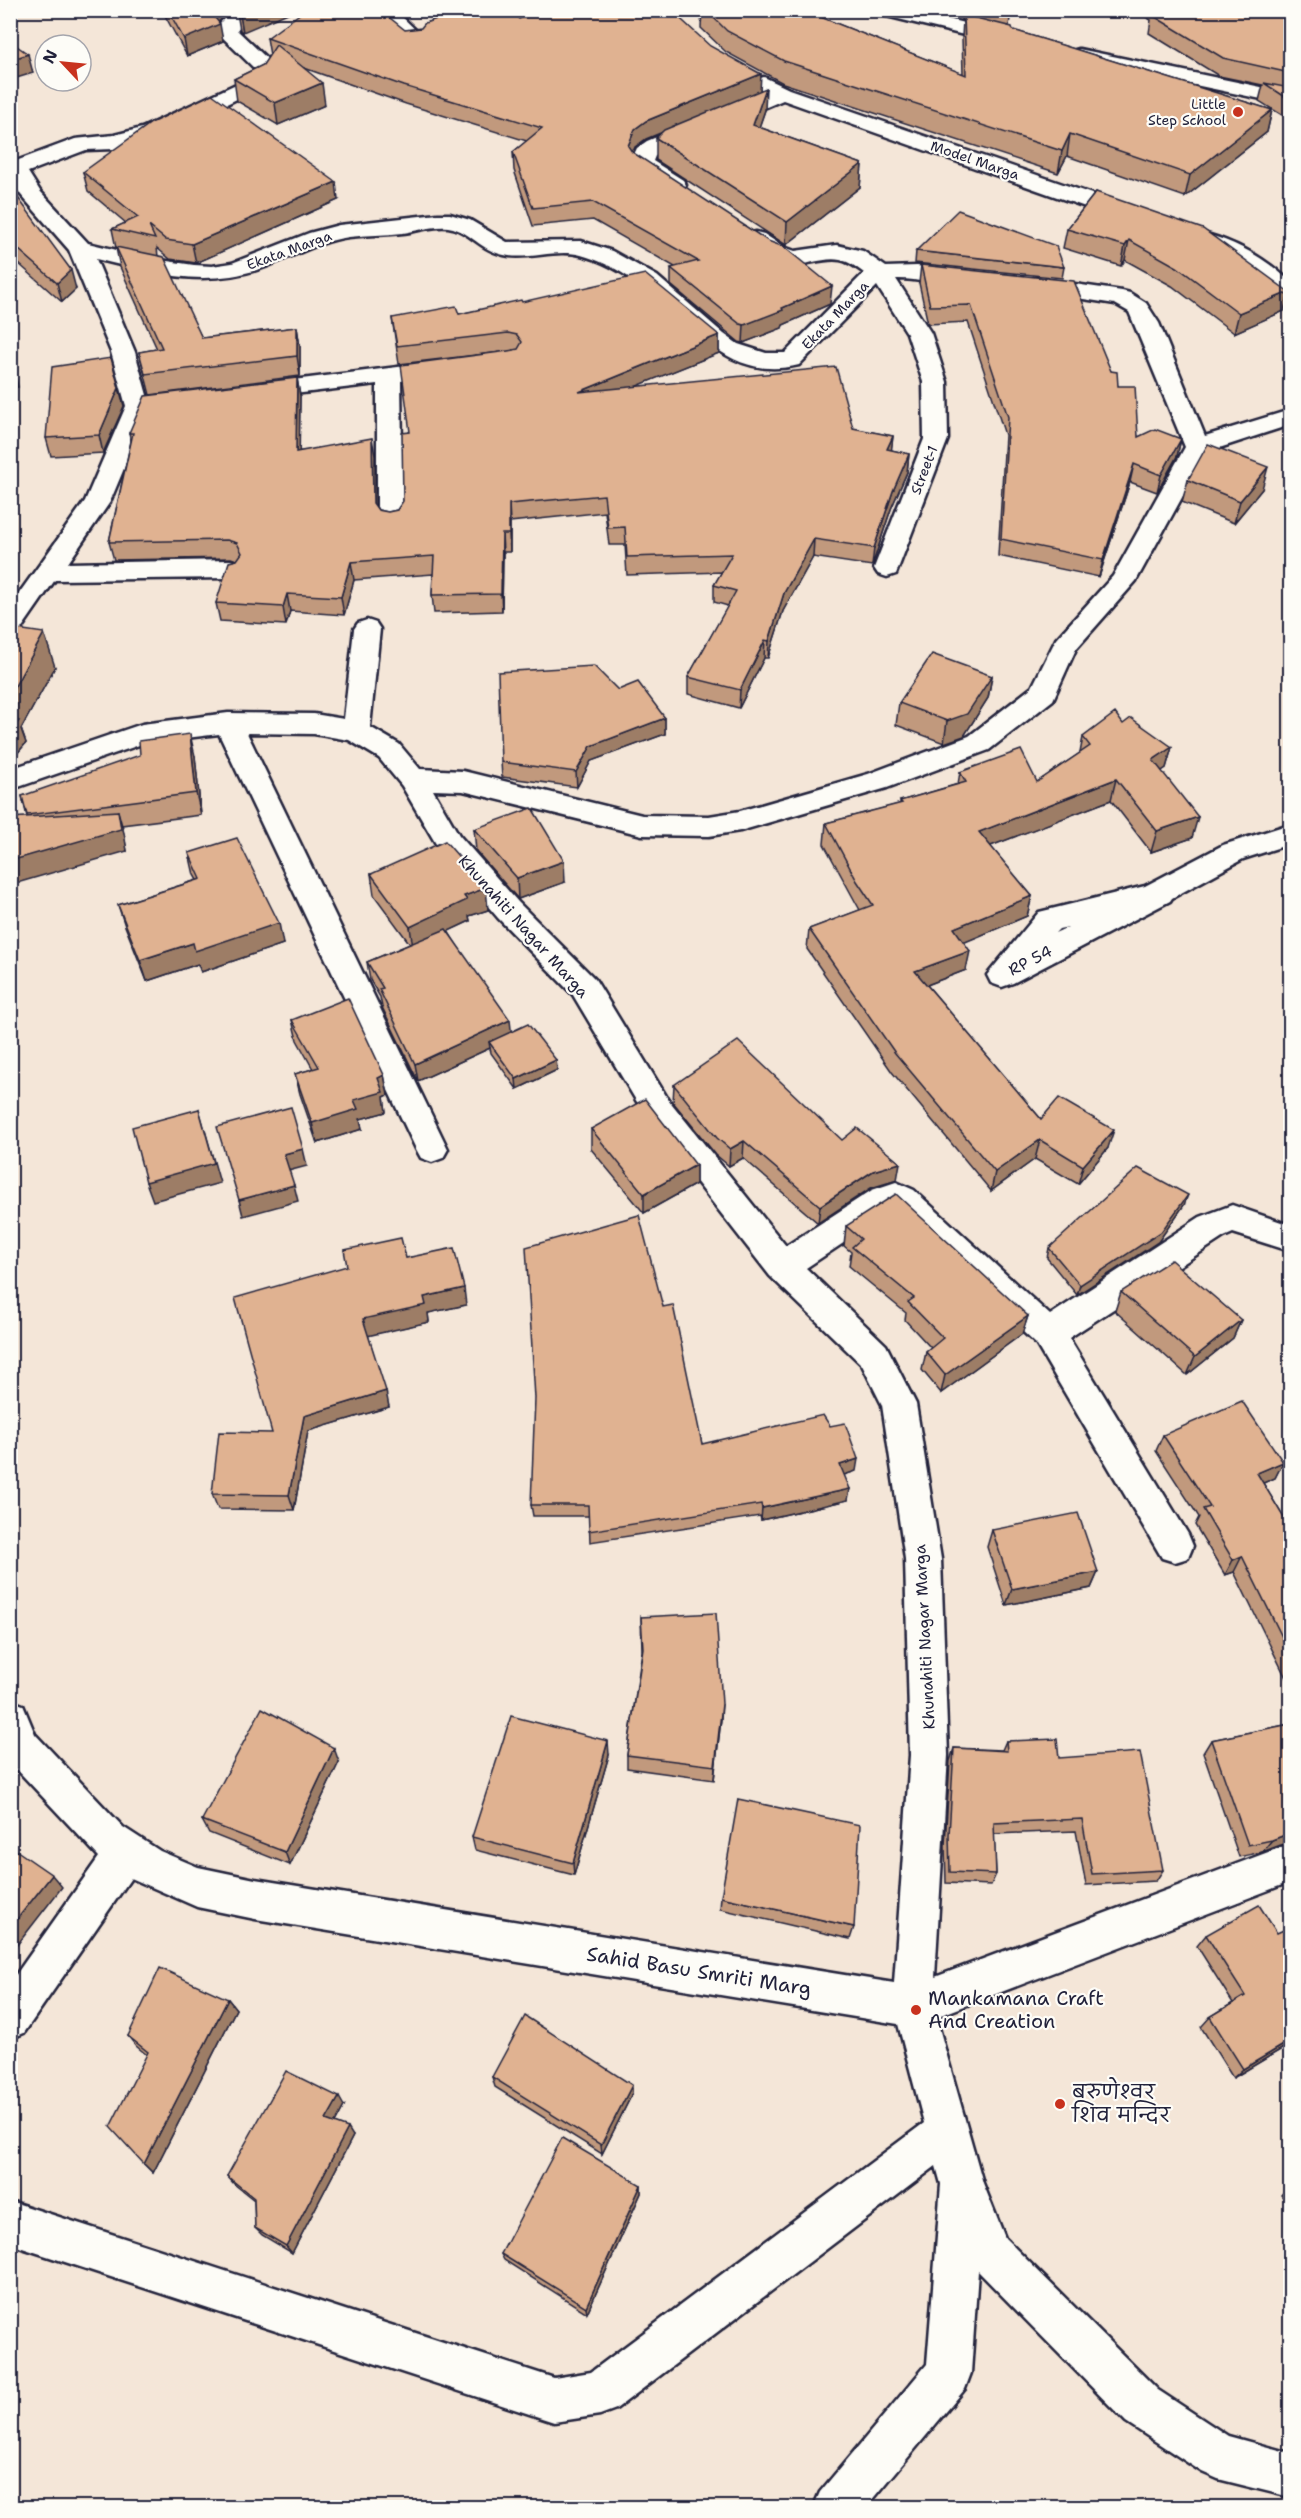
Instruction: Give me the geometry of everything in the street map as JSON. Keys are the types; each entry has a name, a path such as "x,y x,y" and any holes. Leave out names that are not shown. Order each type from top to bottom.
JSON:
{"street":[{"path":"10,626 97,502 150,405 123,352 80,248 21,200 13,168 83,144 114,142 150,133 258,81 268,69 226,31 232,21 257,10"},
{"path":"382,10 415,39"},
{"path":"885,10 1028,44"},
{"path":"1062,52 1290,99"},
{"name":"Model Marga","path":"745,73 782,93 1152,223"},
{"path":"689,195 641,163 645,153 655,146 782,93"},
{"name":"Ekata Marga","path":"80,248 196,273 226,272 350,229 457,222 500,248 574,247 596,253 657,287 718,342 735,354 769,362 790,360 872,278 881,274 894,270 984,280"},
{"path":"737,226 776,252 793,258 837,252 855,256 881,274"},
{"path":"1175,231 1231,250 1266,271 1290,295"},
{"name":"Street-1","path":"881,274 919,333 935,382 936,439 887,568"},
{"path":"1016,284 1049,286 1122,298 1138,308 1147,323 1197,447"},
{"path":"230,395 465,366"},
{"path":"389,375 390,519"},
{"path":"412,779 463,781 642,825 709,826 740,821 877,781 980,743 1043,693 1065,645 1123,580 1197,447 1290,417"},
{"path":"48,572 231,569"},
{"path":"10,780 142,734 228,723 314,724 356,731 367,629"},
{"path":"228,723 432,1149"},
{"name":"Khunahiti Nagar Marga","path":"356,731 389,750 412,779 449,842 508,910 584,987 657,1108 782,1266 874,1355 899,1404 923,1559 929,1755 913,2006"},
{"path":"1160,893 1233,852 1290,834"},
{"path":"782,1266 883,1199 896,1195 903,1199 1048,1334 1175,1546"},
{"path":"1048,1334 1212,1227 1232,1219 1290,1238"},
{"name":"Sahid Basu Smriti Marg","path":"10,1718 21,1746 109,1841 146,1864 197,1887 255,1899 913,2006"},
{"path":"10,2019 126,1852"},
{"path":"1290,1863 913,2006 962,2184 990,2253 1143,2406 1218,2456 1290,2475"},
{"path":"10,2222 554,2400 600,2392 948,2131"},
{"path":"836,2508 949,2373 962,2184"}],"building":[{"path":"168,10 213,10 211,13 220,24 184,39"},
{"path":"240,10 252,10 240,15 237,13"},
{"path":"305,10 380,10 405,30 421,28 425,23 462,10 509,10 519,19 547,10 671,10 710,46 761,74 646,121 635,129 628,146 632,152 768,241 784,247 832,286 782,308 783,310 744,325 740,324 671,268 698,261 593,202 533,208 513,152 542,128 404,86 267,38"},
{"path":"706,10 803,10 966,75 964,15 1012,27 1013,30 1272,110 1190,175 1070,134 1062,151 784,61 727,31"},
{"path":"999,10 1011,10 1011,14"},
{"path":"1163,10 1290,10 1290,73 1223,58 1152,15"},
{"path":"10,41 28,54 10,60"},
{"path":"276,45 322,83 275,103 234,79 263,65"},
{"path":"1264,83 1290,88 1290,100"},
{"path":"766,88 753,125 862,164 787,222 656,138 664,130"},
{"path":"212,94 336,182 192,244 166,240 149,226 155,239 112,229 138,217 83,172 151,123"},
{"path":"10,187 71,270 57,283 10,242"},
{"path":"1096,192 1203,229 1289,292 1239,313 1177,267 1129,240 1125,246 1067,229"},
{"path":"958,210 1056,246 1064,267 916,251"},
{"path":"116,247 164,257 202,338 297,327 297,356 145,374 139,352 162,348"},
{"path":"921,265 1074,281 1111,371 1117,372 1118,386 1135,386 1138,437 1155,429 1181,439 1161,475 1134,464 1103,560 1001,539 1008,417 971,305 930,306"},
{"path":"645,274 719,335 579,392 836,367 853,428 893,436 887,449 909,454 893,491 874,548 814,539 784,593 769,641 765,640 740,690 688,677 736,591 714,585 732,554 627,557 625,527 608,528 604,495 509,504 509,534 502,534 501,594 432,595 434,556 351,562 341,597 287,594 283,607 216,603 229,562 237,560 242,553 237,543 227,540 109,542 133,433 129,433 145,396 297,378 296,452 372,438 373,503 378,510 388,512 397,510 403,501 402,433 410,432 401,365 508,351 518,349 522,342 517,335 508,333 397,346 392,318 456,306 459,314"},
{"path":"111,358 119,388 99,435 46,438 52,367"},
{"path":"1208,444 1268,467 1240,501 1188,480"},
{"path":"10,628 44,633 10,695"},
{"path":"932,654 992,676 967,714 947,721 899,703"},
{"path":"594,666 618,690 638,682 665,718 591,746 576,772 501,762 498,672"},
{"path":"1115,713 1123,724 1131,718 1172,747 1153,760 1198,817 1157,831 1116,779 979,832 1032,896 954,928 970,951 915,971 1041,1119 1059,1098 1114,1130 1083,1166 1040,1140 995,1172 895,1053 809,929 873,905 857,881 826,823 902,803 900,801 966,782 960,772 1021,750 1037,782 1090,746 1083,737"},
{"path":"10,719 19,721 10,731"},
{"path":"190,734 196,793 27,815 22,796 140,755 139,741"},
{"path":"532,808 564,861 517,878 474,829"},
{"path":"118,811 121,829 10,861 10,818"},
{"path":"237,838 279,923 195,951 193,943 140,960 118,905 201,879 189,853"},
{"path":"445,841 486,888 464,896 467,900 410,927 371,874"},
{"path":"446,929 510,1020 415,1064 379,989 383,988 367,962"},
{"path":"348,998 384,1075 378,1078 383,1092 354,1100 358,1109 312,1123 295,1074 319,1067 292,1020"},
{"path":"528,1024 556,1060 516,1079 489,1042"},
{"path":"738,1041 842,1140 857,1128 900,1163 873,1171 820,1206 744,1141 730,1149 717,1138 674,1085"},
{"path":"645,1099 696,1165 644,1194 591,1129"},
{"path":"291,1107 303,1149 284,1154 294,1185 239,1200 217,1127"},
{"path":"199,1109 214,1163 146,1182 132,1127"},
{"path":"1138,1168 1188,1195 1161,1232 1080,1285 1049,1248"},
{"path":"896,1194 1028,1316 945,1375 926,1352 943,1338 908,1302 914,1298 852,1247 861,1239 846,1226"},
{"path":"639,1215 663,1307 673,1305 702,1444 823,1415 830,1426 845,1423 858,1459 840,1465 850,1489 762,1508 761,1504 589,1531 588,1505 531,1505 535,1398 526,1247"},
{"path":"401,1238 406,1258 454,1248 464,1288 424,1297 426,1305 363,1319 386,1391 304,1416 289,1495 212,1494 219,1432 272,1433 235,1298 347,1266 344,1250"},
{"path":"1171,1260 1241,1320 1195,1357 1121,1292"},
{"path":"1242,1401 1283,1462 1257,1473 1290,1528 1290,1653 1242,1556 1233,1560 1203,1509 1210,1507 1163,1435"},
{"path":"1078,1513 1098,1572 1012,1589 992,1530"},
{"path":"716,1613 722,1704 715,1766 627,1755 643,1648 641,1617"},
{"path":"262,1708 334,1748 285,1852 202,1820"},
{"path":"511,1716 608,1741 573,1863 472,1837"},
{"path":"1290,1724 1290,1833 1248,1845 1211,1740"},
{"path":"1057,1739 1059,1758 1140,1752 1163,1870 1092,1874 1082,1819 994,1823 996,1874 950,1872 949,1835 954,1748 1007,1751 1006,1741"},
{"path":"738,1799 860,1825 854,1927 721,1897"},
{"path":"10,1846 52,1875 10,1928"},
{"path":"1259,1905 1277,1933 1290,1927 1290,2041 1243,2069 1210,2017 1245,1996 1206,1935"},
{"path":"160,1968 228,1999 144,2164 110,2127 148,2052 128,2036"},
{"path":"525,2016 632,2085 601,2145 492,2077"},
{"path":"286,2071 339,2097 326,2120 348,2128 286,2246 255,2228 254,2198 227,2176"},
{"path":"562,2138 641,2185 586,2307 501,2254"}],"place":[{"name":"Little Step School","path":"1238,112"},
{"name":"Mankamana Craft And Creation","path":"916,2010"},
{"name":"बरुणेश्वर शिव मन्दिर","path":"1060,2104"}]}
